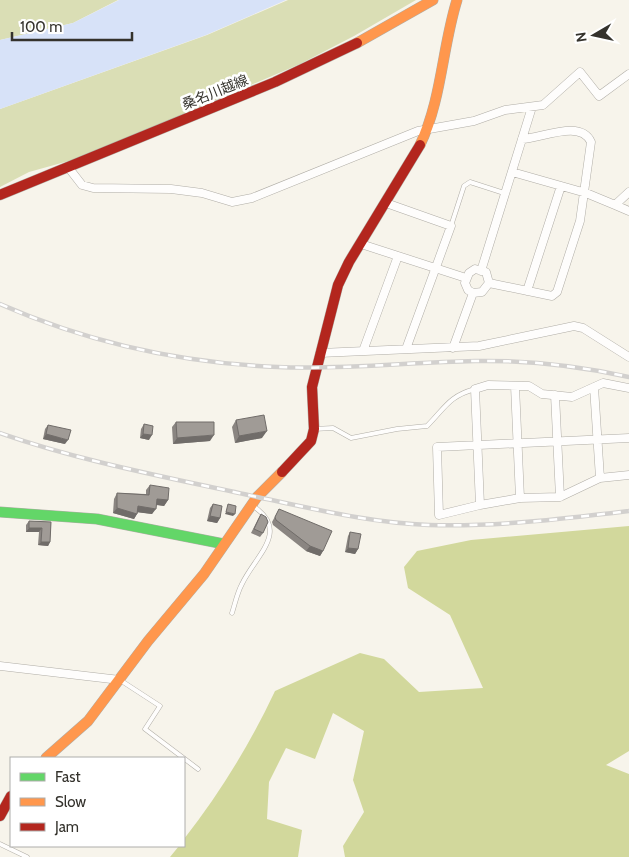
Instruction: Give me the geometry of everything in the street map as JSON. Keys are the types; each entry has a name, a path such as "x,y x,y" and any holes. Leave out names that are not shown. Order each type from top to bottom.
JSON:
{"street":[{"name":"桑名川越線","path":"0,195 314,66 372,36 433,0"},
{"path":"47,757 88,721 148,641 204,574 251,505 311,441 314,428 312,387 338,285 349,262 386,203 428,129 439,88 451,19 458,0"},
{"path":"68,167 82,184 93,188 171,189 202,194 232,202 252,198 418,131 474,121 505,110 544,105 580,72 599,96 629,74"},
{"path":"481,270 532,107"},
{"path":"489,283 552,296 556,292 580,221 586,193 591,142 588,135 581,131 572,131 522,139"},
{"path":"512,172 586,193 629,211"},
{"path":"527,291 561,186"},
{"path":"615,205 629,192"},
{"path":"386,203 451,226 437,269 406,349"},
{"path":"361,244 466,278"},
{"path":"363,351 398,256"},
{"path":"475,269 481,270 489,276 489,283 482,292 473,293 468,290 466,278 475,269"},
{"path":"453,348 473,293"},
{"path":"320,353 479,346 574,326 583,328 629,357"},
{"path":"480,505 475,389 488,385 529,386 542,394 572,397 603,383 629,388"},
{"path":"515,386 520,498"},
{"path":"594,387 600,478"},
{"path":"555,395 560,497"},
{"path":"629,438 437,447 439,515 520,498 560,497 600,478 629,475"},
{"path":"0,512 97,519 224,544"},
{"path":"0,666 120,680"},
{"path":"0,816 10,798"}],"lane":[{"path":"451,226 464,186 470,182 504,193"},
{"path":"314,428 333,428 351,438 397,429 427,426 444,409 450,399 460,393 475,389"},
{"path":"232,613 242,583 260,556 271,531 268,520 251,505"},
{"path":"120,680 160,706 146,729 182,757"},
{"path":"185,759 198,769"},
{"path":"0,844 27,857"}],"green space":[{"path":"0,0 118,0 73,23 0,40"},
{"path":"288,0 416,0 354,36 300,64 83,157 29,172 0,187 0,109 207,35"},
{"path":"629,526 629,751 606,765 629,774 629,857 345,857 343,846 364,812 353,780 364,731 333,713 315,759 286,748 269,782 267,819 302,830 298,857 170,857 178,847 185,847 185,838 234,768 275,691 360,653 384,659 419,692 483,688 450,615 408,588 404,567 417,551 471,540"}],"water":[{"path":"119,0 286,0 206,35 0,109 0,40 73,23"}],"building":[{"path":"264,415 267,431 239,436 236,420"},
{"path":"176,422 214,422 214,435 177,438"},
{"path":"144,424 153,426 152,435 143,434"},
{"path":"48,425 71,430 68,440 46,434"},
{"path":"150,485 169,488 168,500 157,499 156,509 138,506 137,514 117,508 117,493 149,495"},
{"path":"213,504 222,506 220,518 210,516"},
{"path":"228,504 236,506 235,514 226,512"},
{"path":"279,509 332,531 323,551 310,546 276,520 275,517"},
{"path":"261,514 266,517 268,522 263,533 254,529"},
{"path":"29,521 51,522 50,542 41,542 42,528 29,528"},
{"path":"350,532 361,534 358,549 348,548"}],"railway":[{"path":"0,304 67,330 101,340 136,349 206,361 303,368 494,361 572,367 629,377"},
{"path":"0,433 63,453 127,469 321,511 407,524 504,524 629,511"}],"traffic: fast":[{"path":"0,512 97,519 224,544"}],"traffic: slow":[{"path":"357,43 433,0"},
{"path":"420,145 433,110 457,0"},
{"path":"47,757 88,721 148,641 204,574 257,497 282,472"}],"traffic: jam":[{"path":"0,195 275,82 357,43"},
{"path":"282,472 311,441 314,429 312,387 338,285 349,262 420,145"},
{"path":"0,816 10,798"}]}
